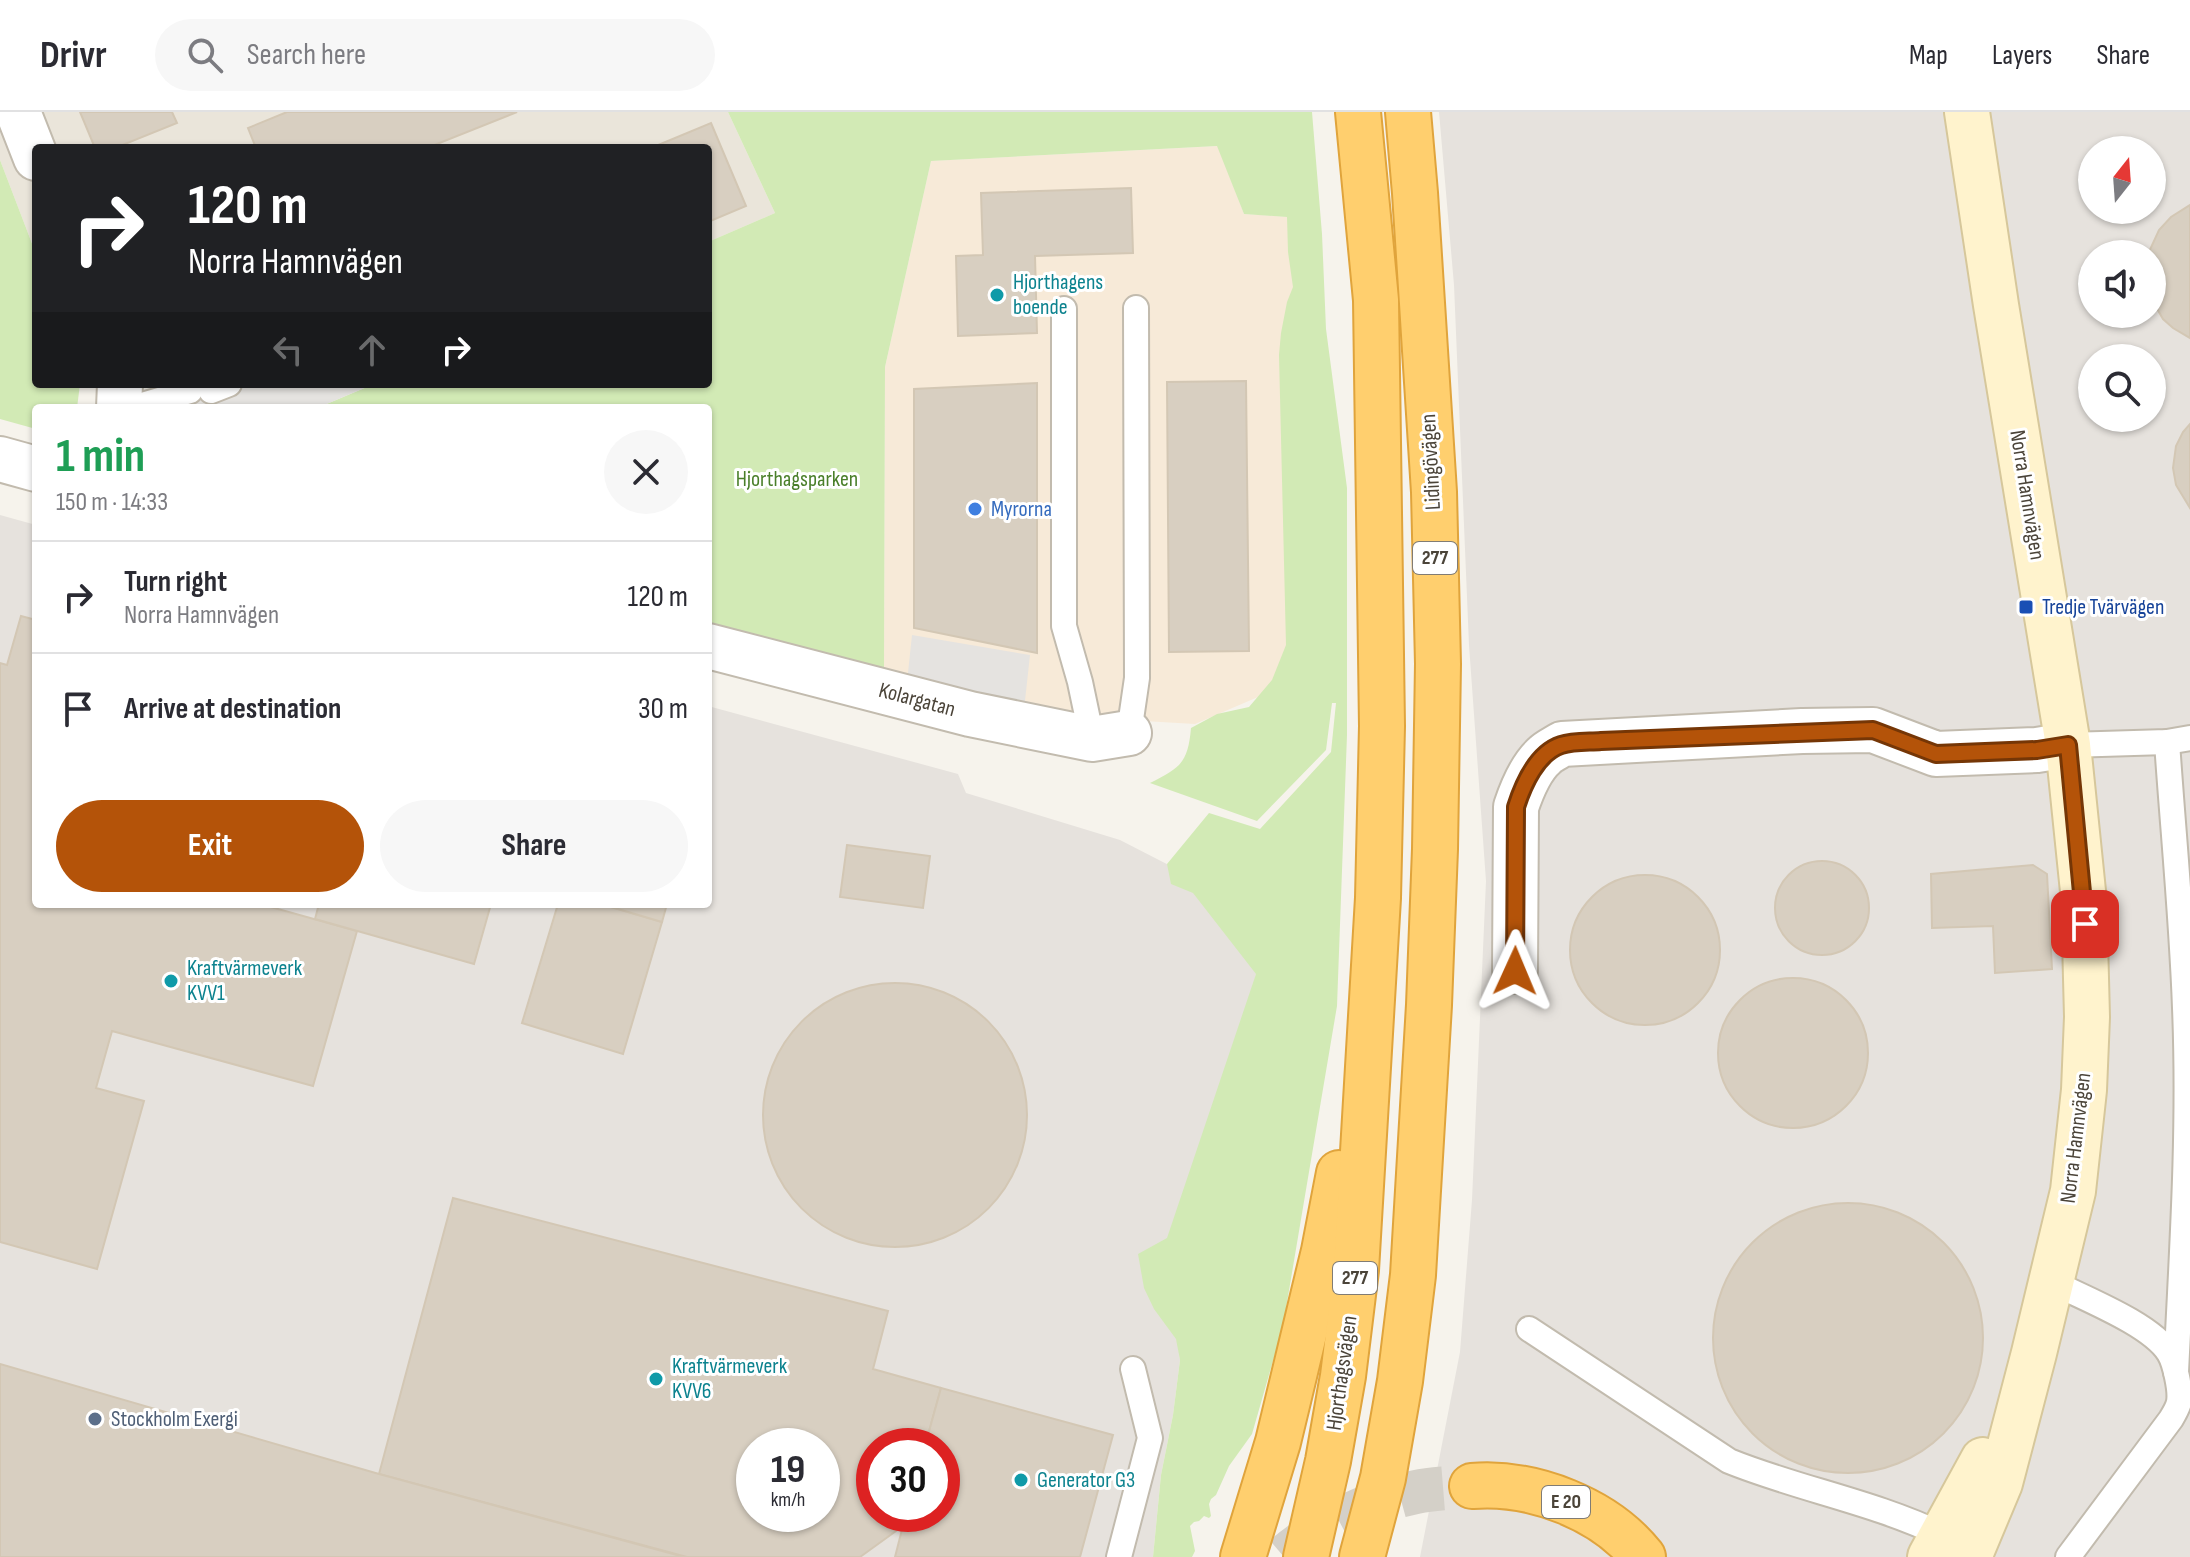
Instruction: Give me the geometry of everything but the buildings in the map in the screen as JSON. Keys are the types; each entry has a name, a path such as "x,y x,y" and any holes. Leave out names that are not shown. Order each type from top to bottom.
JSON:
{"highway":[{"name":"277","path":"1358,112 1376,300 1382,726 1373,994"},
{"name":"Lidingövägen","path":"1362,1557 1383,1478 1400,1381 1413,1275 1435,849 1438,664 1434,492 1408,112"},
{"path":"1243,1557 1278,1442 1324,1251 1373,994"},
{"name":"Hjorthagsvägen","path":"1306,1557 1343,1376 1356,1270 1373,994"},
{"name":"E 20","path":"1472,1486 1521,1489 1571,1504 1619,1532 1643,1557"}],"main road":[{"name":"Norra Hamnvägen","path":"1947,1550 2000,1483 2073,1191 2084,1090 2087,1017 2084,901 2068,745 1967,112"}],"street":[{"path":"18,112 32,148"},
{"path":"0,459 32,468"},
{"name":"Kolargatan","path":"712,647 970,714 1110,736"},
{"path":"1515,971 1516,807 1533,771 1545,755 1562,744 1873,730 1936,754 2037,750 2068,745"}],"lane":[{"path":"1110,736 1137,678 1136,308"},
{"path":"1064,309 1064,626 1080,682 1110,736"},
{"path":"148,404 210,389"},
{"path":"2068,745 2179,740 2187,1112 2176,1372 2179,1401 2171,1419 2068,1557"},
{"path":"2052,1282 2137,1324 2162,1344 2170,1354 2176,1372"},
{"path":"1529,1329 1729,1461 1764,1476 1892,1515 1947,1550"},
{"path":"1119,1557 1150,1438 1133,1369"}],"shaded area":[{"path":"0,112 728,112 775,213 712,240 712,144 32,144 32,244 0,160"},
{"path":"1439,112 2190,112 2190,1557 1420,1557 1460,1352 1472,1200 1486,881 1469,645 1454,285"},
{"path":"1218,146 1244,214 1307,218 1337,663 1195,724 1058,716 884,669 885,367 931,161"},
{"path":"189,388 364,388 326,404 195,404"},
{"path":"0,515 32,524 32,908 712,908 712,707 958,774 966,793 1120,840 1268,916 1179,1350 1173,1415 1161,1475 1153,1557 0,1557"},
{"path":"912,635 1030,655 1022,728 905,701"}],"green space":[{"name":"Hjorthagsparken","path":"728,112 1312,112 1326,329 1347,488 1347,735 1337,1006 1283,1326 1252,1434 1211,1499 1211,1516 1204,1516 1190,1526 1195,1551 1192,1557 1153,1557 1161,1475 1180,1360 1176,1339 1154,1309 1144,1288 1138,1254 1167,1238 1256,974 1193,893 1171,884 1167,864 1209,813 1260,829 1331,752 1336,703 1332,703 1326,750 1257,821 1150,783 1181,763 1188,749 1191,728 1217,714 1249,707 1272,680 1286,645 1279,355 1287,302 1293,287 1287,217 1244,214 1217,146 931,161 885,367 884,669 712,626 712,404 326,404 364,388 712,388 712,240 775,213"},
{"path":"0,160 32,244 32,388 80,388 78,404 32,404 32,428 0,419"}],"tunnel":[{"path":"1284,1557 1330,1525 1380,1502 1423,1491 1472,1486"}],"place":[{"name":"Hjorthagens boende","path":"997,295"},
{"name":"Myrorna","path":"975,509"},
{"name":"Tredje Tvärvägen","path":"2026,607"},
{"name":"Kraftvärmeverk KVV1","path":"171,981"},
{"name":"Kraftvärmeverk KVV6","path":"656,1379"},
{"name":"Stockholm Exergi","path":"95,1419"},
{"name":"Generator G3","path":"1021,1480"}],"route":[{"path":"1515,971 1516,807 1533,771 1545,755 1562,744 1873,730 1936,754 2037,750 2068,745 2085,924"}]}
